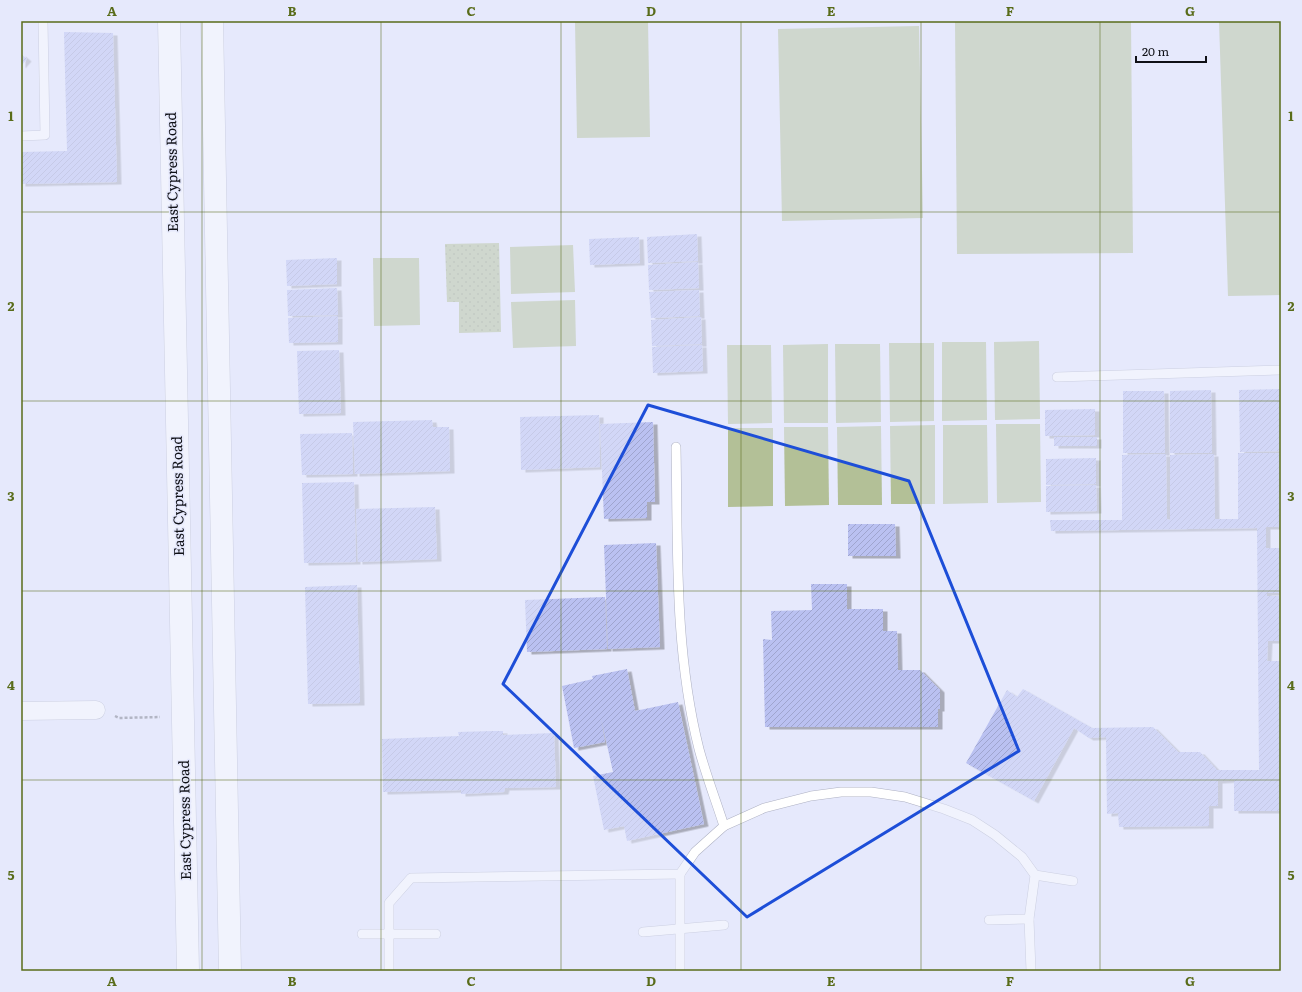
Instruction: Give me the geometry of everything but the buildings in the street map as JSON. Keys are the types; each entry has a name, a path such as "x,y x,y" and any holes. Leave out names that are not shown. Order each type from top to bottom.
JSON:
{"street":[{"name":"East Cypress Road","path":"168,21 188,971"},
{"path":"212,21 230,971"},
{"path":"21,711 96,710"}],"lane":[{"path":"21,136 45,135 43,21"},
{"path":"1057,377 1281,370"},
{"path":"676,447 679,612 688,690 699,749 724,826"},
{"path":"680,971 680,874 695,852 724,826 764,808 811,796 841,792 871,792 905,797 944,808 972,820 995,834 1022,857 1035,875 1029,919 1030,971"},
{"path":"390,971 389,903 411,878 680,874"},
{"path":"1035,875 1073,880"},
{"path":"989,920 1029,919"},
{"path":"643,932 724,925"},
{"path":"362,934 436,934"}],"path":[{"path":"96,710 119,718 182,716"}],"highlighted area":[{"path":"648,405 909,481 1019,751 747,917 503,684"}],"green space":[{"path":"575,21 648,21 650,137 577,138"},
{"path":"955,21 1131,21 1133,253 957,254"},
{"path":"1219,21 1281,21 1281,295 1228,296"},
{"path":"919,26 923,218 782,221 778,29"},
{"path":"499,243 501,332 459,333 459,302 447,302 445,244"},
{"path":"573,245 575,292 511,294 510,247"},
{"path":"373,258 419,258 420,325 374,326"},
{"path":"575,300 576,346 513,348 511,302"},
{"path":"1039,341 1040,419 995,420 994,342"},
{"path":"942,342 986,342 987,420 942,421"},
{"path":"889,343 934,343 934,421 890,422"},
{"path":"828,344 828,423 784,423 783,345"},
{"path":"835,344 880,344 881,422 836,423"},
{"path":"727,345 771,345 772,423 728,424"},
{"path":"996,424 1040,424 1041,502 997,503"},
{"path":"935,425 935,504 891,504 890,426"},
{"path":"943,425 987,425 988,503 943,504"},
{"path":"881,426 882,505 838,505 837,427"},
{"path":"784,427 828,427 829,505 785,506"},
{"path":"728,428 773,428 773,506 728,507"}]}
